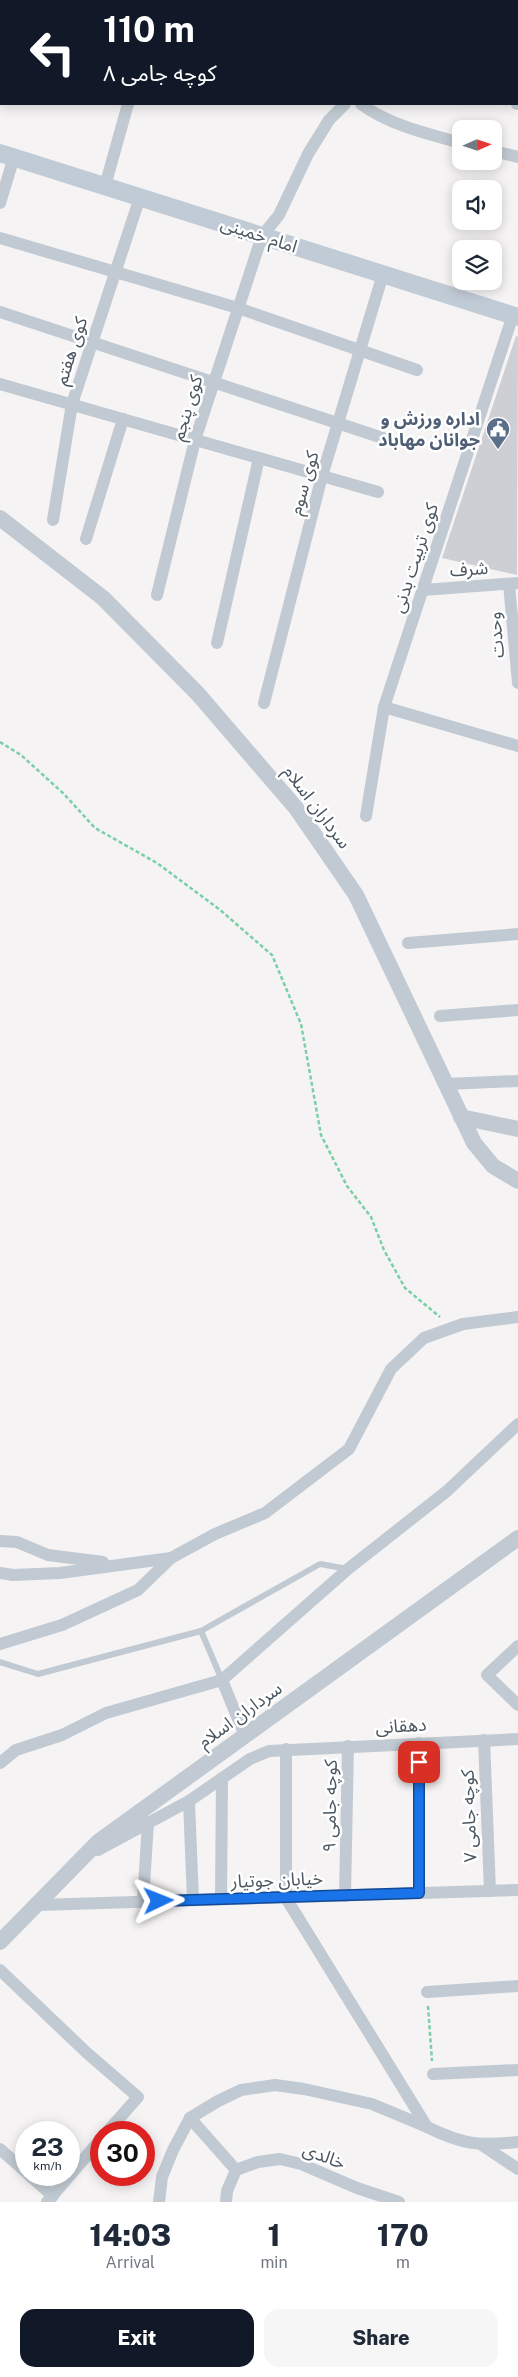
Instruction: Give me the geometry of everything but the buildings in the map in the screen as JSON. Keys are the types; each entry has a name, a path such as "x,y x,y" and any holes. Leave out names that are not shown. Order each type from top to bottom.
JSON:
{"main road":[{"name":"امام خمینی","path":"7,155 515,316"}],"street":[{"path":"105,186 128,105"},
{"path":"262,236 279,215 308,154 330,120 344,105"},
{"path":"363,105 381,116 431,135 452,140"},
{"path":"502,153 518,157"},
{"path":"0,203 7,155"},
{"name":"کوی هفتم","path":"53,520 72,404 140,197"},
{"name":"کوی پنجم","path":"157,595 195,440 262,236"},
{"path":"0,238 238,308 360,352 417,370"},
{"name":"کوی سوم","path":"264,703 322,476 340,424 383,274"},
{"path":"0,312 392,441"},
{"name":"کوی تربیت بدنی","path":"366,816 384,707 515,316"},
{"path":"0,384 378,492"},
{"path":"86,540 123,419"},
{"path":"217,643 259,458"},
{"name":"سرداران اسلام","path":"0,518 103,598 198,694 296,808 356,895 474,1143 492,1166 518,1181"},
{"name":"شرف","path":"423,590 513,583"},
{"name":"وحدت","path":"513,583 518,684"},
{"path":"384,707 518,746"},
{"path":"408,943 518,934"},
{"path":"440,1016 518,1010"},
{"path":"445,1084 518,1081"},
{"path":"461,1117 518,1129"},
{"path":"0,1644 62,1625 138,1590 171,1558 215,1534 265,1513 349,1449 391,1369 424,1338 452,1326 518,1317"},
{"path":"0,1763 16,1750 62,1735 106,1712 222,1680 348,1569 447,1491 518,1424"},
{"name":"سرداران اسلام","path":"0,1942 98,1842 518,1538"},
{"path":"0,1541 17,1542 48,1555 118,1564"},
{"path":"0,1573 13,1575 60,1573 171,1558"},
{"path":"518,1646 487,1675 518,1705"},
{"path":"222,1680 245,1736"},
{"name":"دهقانی","path":"80,1860 189,1801 250,1759 269,1751 518,1739"},
{"name":"کوچه جامی ۷","path":"484,1740 490,1891"},
{"path":"419,1743 419,1893"},
{"name":"کوچه جامی ۹","path":"345,1896 348,1746"},
{"path":"286,1749 286,1898 427,2127"},
{"path":"221,1899 222,1778"},
{"path":"189,1801 193,1900"},
{"path":"143,1902 148,1822"},
{"name":"خیابان جوتیار","path":"38,1905 518,1890"},
{"path":"0,1970 87,2053 138,2097 117,2121"},
{"path":"427,1992 518,1986"},
{"path":"434,2074 518,2070"},
{"path":"159,2202 162,2178 173,2150 190,2118 241,2090 275,2086 304,2089 372,2104 451,2139 482,2145 518,2142"},
{"path":"190,2118 236,2170 227,2191 226,2202"},
{"path":"482,2145 518,2169"},
{"path":"0,2149 15,2162"},
{"path":"39,2186 50,2199 90,2152"},
{"name":"خالدی","path":"236,2170 258,2162 280,2159 301,2164 357,2188 399,2202"}],"lane":[{"path":"0,1662 38,1674 201,1631 320,1564 348,1569"},
{"path":"201,1631 222,1680"}],"path":[{"path":"0,742 21,755 64,794 96,828 157,863 220,909 272,955 301,1024 321,1135 347,1186 371,1217 384,1250 404,1288 452,1326"},
{"path":"427,1992 434,2074"}],"place":[{"name":"اداره ورزش و جوانان مهاباد","path":"498,450"}],"route":[{"path":"159,1901 419,1893 419,1762"}]}
